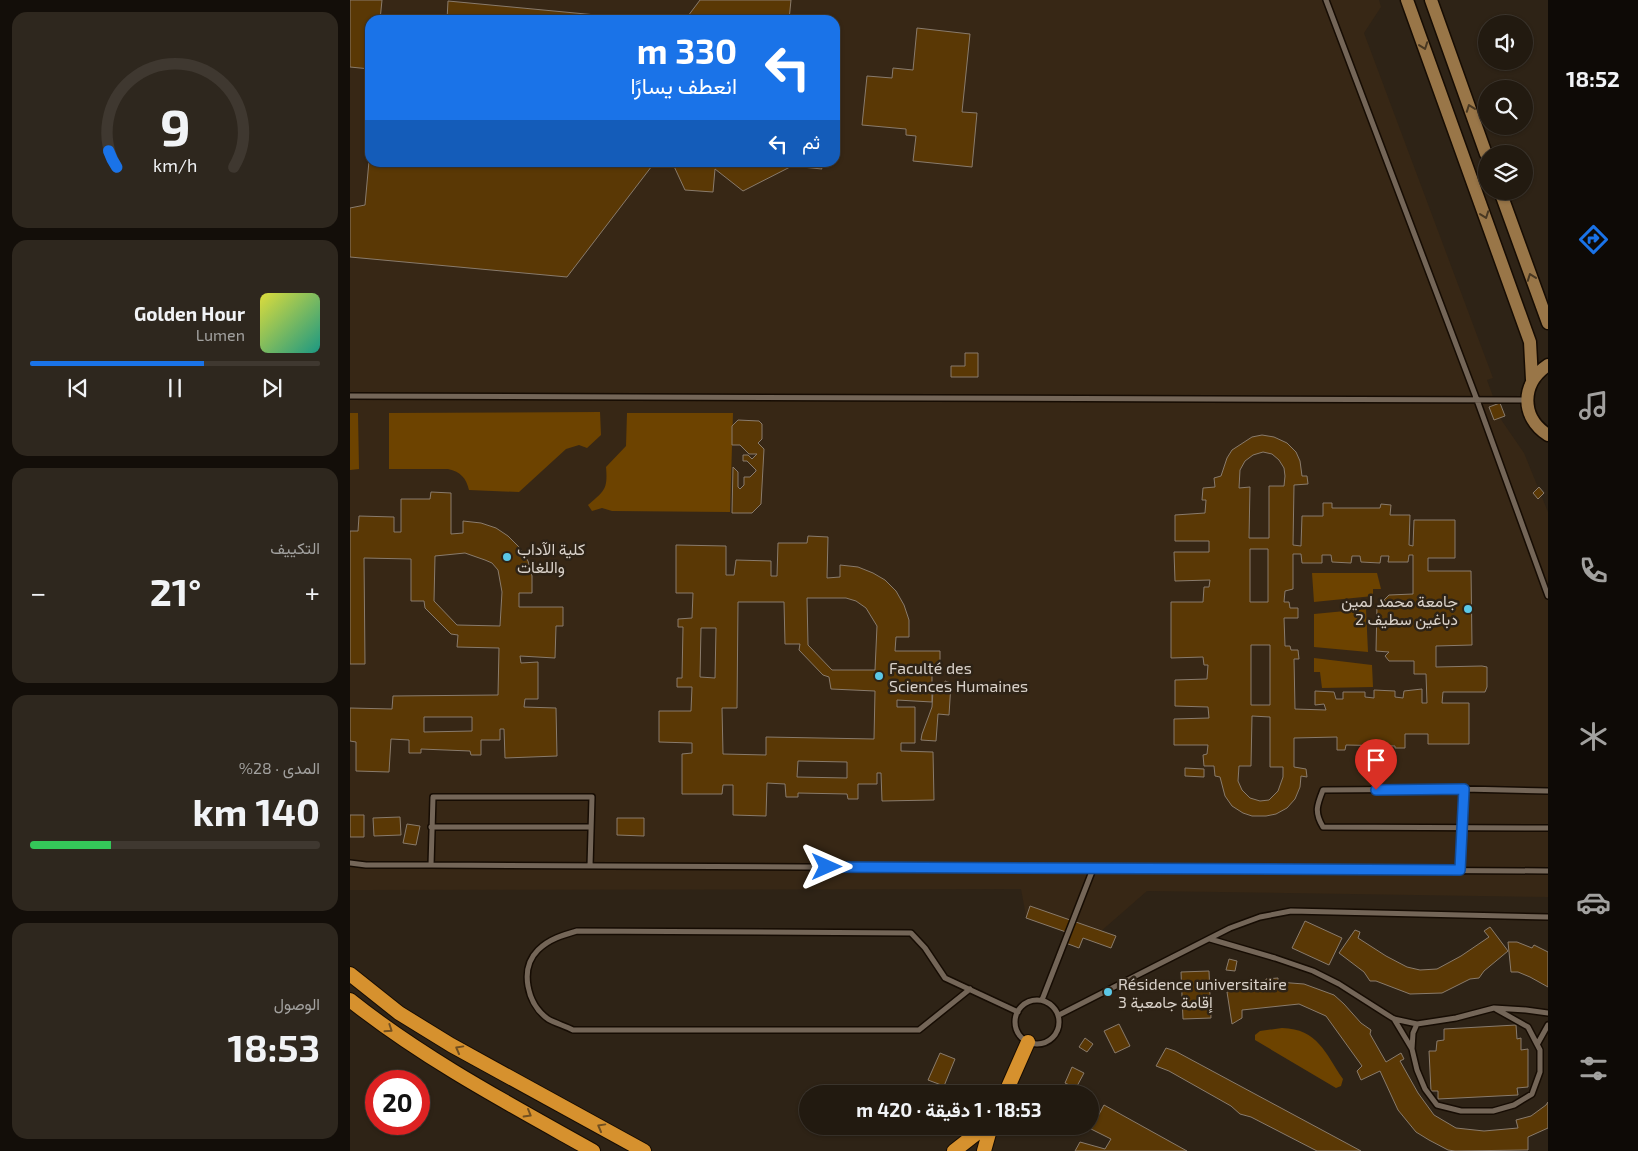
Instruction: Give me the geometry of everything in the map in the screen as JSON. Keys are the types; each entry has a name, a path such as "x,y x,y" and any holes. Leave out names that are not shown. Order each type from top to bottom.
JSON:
{"highway":[{"path":"350,974 399,1012 451,1045 644,1151"},
{"path":"350,1000 368,1015 427,1054 593,1151"},
{"path":"1009,1085 1028,1042"},
{"path":"954,1151 974,1135"},
{"path":"984,1151 988,1135"}],"main road":[{"path":"1408,0 1530,342 1532,380 1527,400 1529,414 1536,425 1548,435"},
{"path":"1431,0 1483,145"},
{"path":"1503,200 1548,323"},
{"path":"1532,380 1539,371 1548,365"}],"lane":[{"path":"1326,0 1477,400 1548,596"},
{"path":"350,396 1527,400"},
{"path":"1460,870 1464,789"},
{"path":"1548,791 1464,789 1323,790 1317,805 1317,817 1323,827 1548,828"},
{"path":"431,866 433,797 592,797 590,866"},
{"path":"432,827 591,827"},
{"path":"350,863 431,866 1548,871"},
{"path":"1042,1000 1094,869"},
{"path":"1059,1016 1230,928 1260,917 1291,911 1548,917"},
{"path":"970,989 919,1030 573,1030 548,1018 534,1004 527,986 529,965 538,950 556,937 577,931 911,933 925,948 945,978 970,989 1018,1012"},
{"path":"1210,939 1313,971 1339,984 1394,1019 1417,1024 1456,1018 1494,1008 1548,1013"},
{"path":"1042,1000 1052,1006 1059,1016 1060,1023 1055,1036 1043,1044 1028,1042 1018,1032 1015,1018 1028,1002 1042,1000"},
{"path":"1417,1024 1413,1033 1412,1049 1417,1070 1424,1088 1437,1105 1461,1111 1493,1111 1514,1104 1532,1094 1540,1072 1540,1050 1528,1027 1494,1008"},
{"path":"1394,1019 1412,1049"},
{"path":"1538,1043 1548,1025"}],"shaded area":[{"path":"350,0 1379,0 1381,7 1364,33 1493,378 1487,380 1502,421 1524,453 1548,512 1548,897 1147,891 1092,939 1026,916 1021,889 350,890"},
{"path":"600,412 601,435 587,448 579,445 566,449 519,492 469,490 462,476 448,469 389,469 389,413"},
{"path":"350,413 358,413 359,469 350,470"},
{"path":"627,413 733,413 730,512 612,511 602,508 592,511 588,505 604,489 606,467 626,446"},
{"path":"1312,573 1377,573 1381,589 1373,589 1373,596 1314,602"},
{"path":"1366,609 1368,652 1314,647 1314,614"},
{"path":"1314,658 1372,665 1373,687 1322,688 1320,672 1314,672"},
{"path":"1282,1028 1294,1029 1304,1033 1319,1044 1343,1079 1341,1086 1336,1088 1255,1040 1255,1035 1260,1031"}],"building":[{"path":"350,0 382,0 380,15 365,15 365,68 350,67"},
{"path":"700,0 791,0 790,15 689,15"},
{"path":"448,1 596,15 447,15"},
{"path":"917,28 970,34 962,112 977,113 972,167 913,161 916,136 906,135 906,129 862,125 867,76 892,78 893,68 913,70"},
{"path":"368,167 651,167 567,277 350,257 350,208 365,205"},
{"path":"674,167 790,167 743,191 715,169 713,192 685,190"},
{"path":"802,167 821,167 822,169"},
{"path":"965,353 978,353 978,377 951,377 951,366 965,366"},
{"path":"1500,403 1505,416 1494,420 1489,407"},
{"path":"738,420 759,421 762,424 762,439 758,443 764,449 761,504 752,513 732,513 733,467 738,472 738,487 740,489 744,485 744,477 750,477 756,471 747,461 743,461 743,455 748,455 752,459 757,454 749,454 740,445 732,445 732,426"},
{"path":"1262,435 1274,437 1287,443 1296,452 1300,461 1302,476 1307,476 1308,484 1294,485 1293,545 1301,546 1302,516 1323,516 1323,503 1332,503 1332,508 1380,508 1381,504 1391,505 1390,515 1410,515 1409,545 1413,546 1414,520 1455,520 1455,558 1428,558 1428,571 1471,571 1472,645 1436,646 1436,667 1487,667 1487,687 1485,692 1443,692 1442,703 1469,703 1469,744 1428,744 1428,734 1405,734 1405,748 1346,745 1345,750 1337,750 1337,737 1294,738 1294,767 1306,769 1307,777 1301,776 1300,787 1295,799 1287,808 1276,814 1266,816 1252,816 1232,806 1225,796 1220,777 1215,776 1214,766 1204,766 1203,755 1207,754 1208,745 1174,745 1174,719 1209,718 1208,707 1175,706 1175,680 1207,679 1208,665 1204,665 1203,657 1171,658 1171,602 1203,602 1204,587 1209,587 1210,580 1175,581 1174,552 1209,552 1209,541 1175,541 1175,515 1205,513 1206,500 1202,500 1203,488 1215,487 1214,478 1221,476 1232,450 1252,437","holes":["1263,452 1272,454 1284,468 1284,486 1269,486 1269,538 1249,538 1250,487 1239,488 1240,470 1245,461 1253,455","1250,549 1268,549 1268,602 1250,602","1293,554 1301,554 1302,563 1322,563 1322,555 1331,555 1332,562 1351,563 1352,556 1360,556 1361,562 1380,563 1381,556 1389,556 1388,562 1408,562 1409,555 1413,555 1413,594 1389,595 1384,600 1390,605 1377,605 1376,651 1389,652 1385,656 1389,661 1414,661 1414,674 1426,674 1427,703 1422,703 1422,689 1404,691 1403,698 1395,697 1395,691 1374,690 1374,698 1365,697 1365,692 1343,692 1343,699 1336,699 1334,692 1315,691 1315,705 1324,704 1326,710 1295,709 1294,659 1299,659 1298,650 1291,650 1290,646 1285,646 1284,618 1298,618 1298,608 1290,608 1289,602 1284,602 1285,591 1293,589","1251,645 1270,645 1270,705 1251,705","1252,716 1270,717 1270,767 1283,767 1283,777 1278,791 1269,800 1260,801 1250,798 1242,790 1238,781 1239,766 1251,766"]},
{"path":"1539,487 1544,493 1538,499 1533,493"},
{"path":"431,492 451,493 451,534 463,533 463,521 481,523 496,528 519,547 528,561 532,576 532,593 519,593 519,607 563,607 563,626 556,626 555,658 520,656 521,663 538,662 538,699 525,699 524,707 556,708 557,756 505,758 504,729 500,729 500,740 481,740 481,755 471,755 470,751 421,749 421,753 409,753 409,740 391,739 389,772 356,771 356,742 350,741 350,708 392,709 393,696 498,695 499,648 457,647 458,635 451,634 425,608 424,601 411,601 411,559 364,558 365,664 350,664 350,531 358,531 359,516 394,517 394,532 401,532 401,499 430,499","holes":["465,553 492,563 498,570 502,592 500,626 457,625 434,601 435,556","424,717 472,717 472,731 424,732"]},
{"name":"Faculté des Sciences Humaines","path":"808,536 828,537 827,578 840,577 840,565 858,567 885,580 896,591 904,605 909,620 909,637 896,637 895,651 940,651 940,670 932,670 932,702 897,700 897,707 915,707 915,743 901,743 901,751 933,752 934,800 882,801 881,773 877,773 877,784 858,784 858,799 848,799 847,794 798,793 798,797 786,797 785,784 767,783 766,816 733,815 733,785 723,785 722,794 682,794 682,754 692,753 692,743 659,742 659,711 691,711 692,687 677,687 677,678 682,678 683,627 678,627 678,619 692,618 693,593 676,593 676,545 726,546 726,575 734,575 736,560 771,561 771,576 777,576 778,543 807,543","holes":["807,598 846,598 856,601 866,608 877,626 875,670 832,670 808,645","738,602 784,602 785,644 800,644 799,650 823,675 829,677 831,689 875,691 874,739 766,737 766,755 723,754 722,708 737,708","701,628 716,628 715,678 700,677","798,761 847,762 847,778 797,777"]},
{"path":"945,681 951,683 949,715 938,714 936,741 921,740 932,707 933,690 936,683 945,684"},
{"path":"1185,768 1204,769 1204,777 1185,776"},
{"path":"350,815 364,815 364,837 350,837"},
{"path":"400,817 401,835 374,836 373,818"},
{"path":"617,818 644,818 644,836 617,835"},
{"path":"407,824 420,826 416,845 403,843"},
{"path":"1030,906 1116,936 1111,948 1083,938 1079,948 1063,942 1066,932 1026,918"},
{"path":"1305,921 1342,938 1329,965 1292,948"},
{"path":"1490,927 1508,951 1484,971 1479,978 1470,979 1442,993 1410,994 1376,981 1370,981 1364,972 1339,953 1355,930 1360,932 1358,938 1407,967 1420,970 1437,969 1461,956 1489,937 1484,931"},
{"path":"1508,942 1517,942 1532,948 1534,945 1548,952 1548,987 1518,972 1511,972"},
{"path":"1229,959 1237,961 1235,971 1226,970"},
{"path":"1209,971 1211,1018 1183,1019 1181,972"},
{"path":"1278,978 1278,982 1304,984 1334,995 1361,1023 1371,1030 1370,1034 1386,1062 1401,1053 1404,1059 1400,1061 1418,1093 1434,1115 1456,1128 1484,1131 1518,1128 1516,1120 1531,1116 1548,1102 1548,1128 1528,1137 1528,1150 1455,1151 1448,1150 1429,1140 1416,1132 1398,1110 1380,1071 1361,1080 1357,1071 1362,1066 1326,1016 1299,1004 1242,1010 1242,1018 1232,1024 1227,992 1265,983 1266,979"},
{"path":"1119,1024 1130,1046 1115,1053 1104,1031"},
{"path":"1516,1025 1517,1039 1521,1038 1521,1050 1528,1049 1528,1087 1517,1088 1518,1095 1438,1099 1438,1091 1431,1091 1429,1051 1436,1051 1437,1041 1444,1040 1444,1029"},
{"path":"1085,1038 1093,1044 1087,1052 1079,1047"},
{"path":"1166,1048 1175,1051 1361,1151 1317,1151 1251,1117 1240,1114 1231,1106 1169,1071 1156,1066"},
{"path":"940,1053 955,1059 944,1085 928,1080"},
{"path":"1072,1067 1084,1073 1078,1085 1065,1083"},
{"path":"1104,1105 1187,1151 1075,1151 1080,1142 1105,1149 1111,1139 1099,1133 1099,1114"}],"place":[{"name":"كلية الآداب واللغات","path":"507,557"},
{"name":"جامعة محمد لمين دباغين سطيف 2","path":"1468,609"},
{"name":"Faculté des Sciences Humaines","path":"879,676"},
{"name":"Résidence universitaire إقامة جامعية 3","path":"1108,992"}],"route":[{"path":"827,867 1460,870 1464,789 1376,790"}]}
